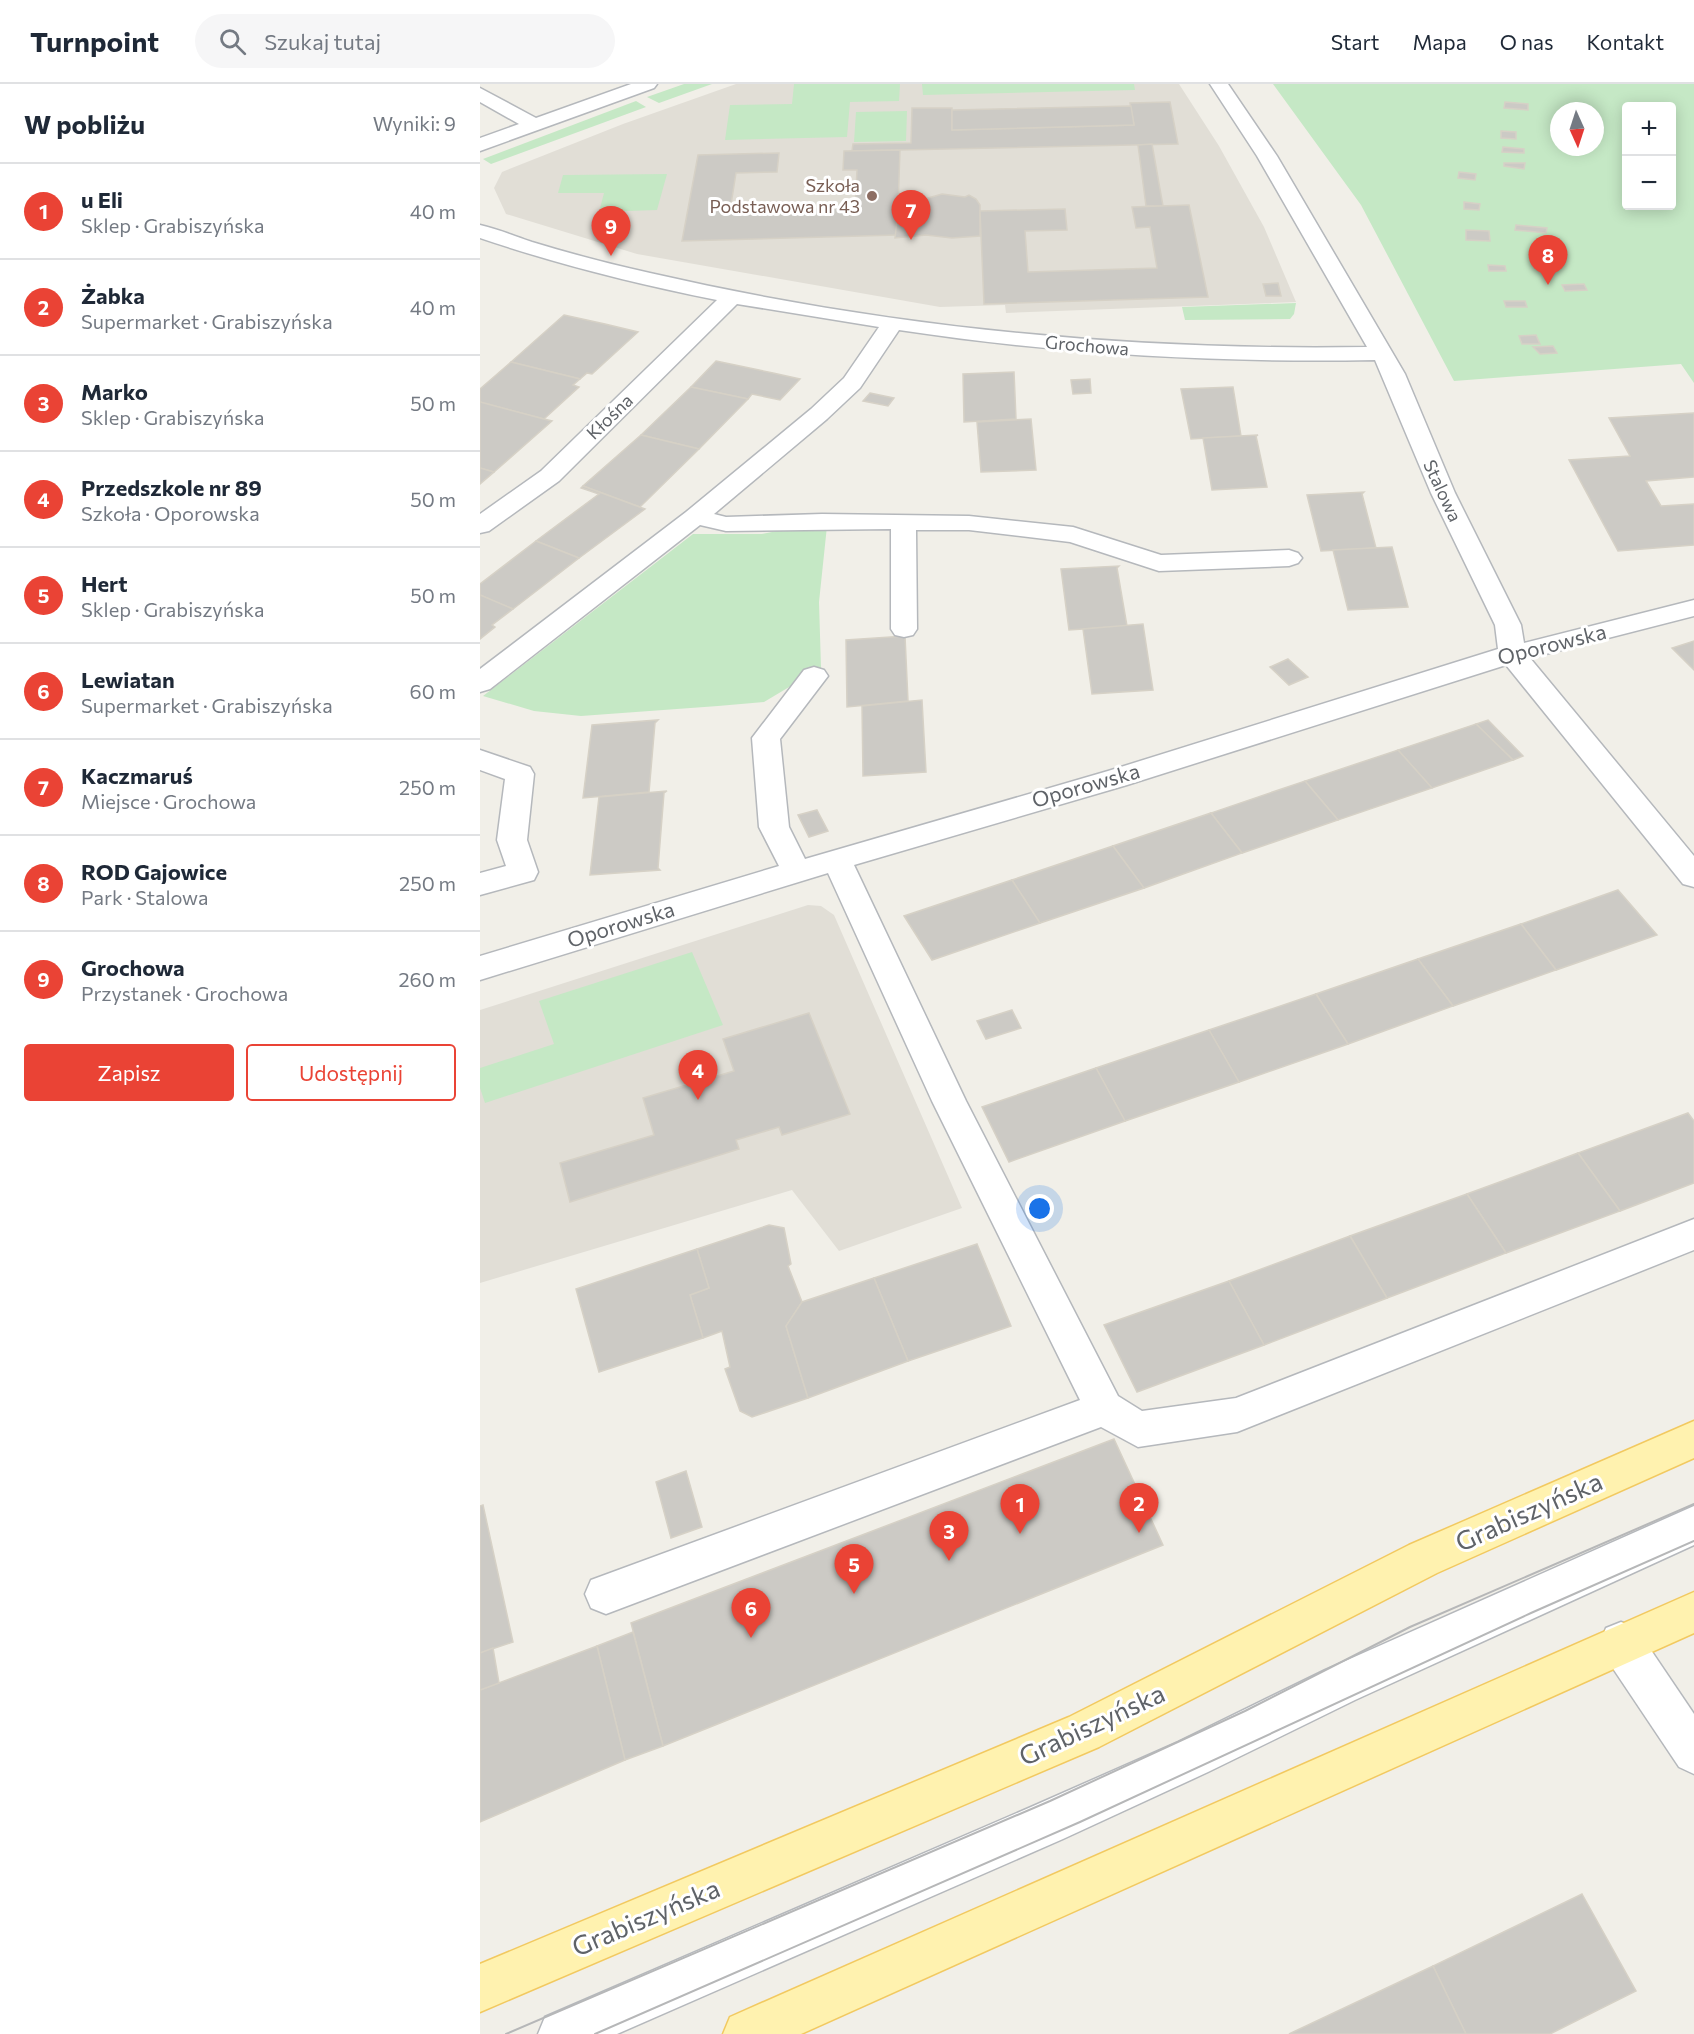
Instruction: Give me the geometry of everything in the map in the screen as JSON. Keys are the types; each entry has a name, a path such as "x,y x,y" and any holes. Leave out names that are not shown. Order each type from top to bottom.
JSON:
{"main road":[{"name":"Grabiszyńska","path":"480,1988 1084,1732 1423,1559 1694,1439"},
{"path":"747,2034 1694,1612"}],"street":[{"path":"480,145 648,84"},
{"name":"Stalowa","path":"1220,84 1267,156 1382,353 1402,392 1416,433 1448,504 1488,589 1508,625 1512,654"},
{"path":"480,94 534,125"},
{"name":"Grochowa","path":"480,231 526,248 584,264 731,298 893,323 1024,340 1127,350 1186,353 1382,353"},
{"name":"Kłośna","path":"480,526 550,476 731,298"},
{"path":"480,683 695,517 819,414 852,383 893,323"},
{"path":"695,517 726,524 822,521 969,524 1073,535 1159,563 1289,558"},
{"path":"903,522 904,629"},
{"name":"Oporowska","path":"480,968 981,816 1117,778 1512,654 1694,608"},
{"path":"1512,654 1694,876"},
{"path":"797,872 774,827 766,738 814,676"},
{"path":"480,760 520,774 512,840 523,872 480,884"},
{"path":"837,861 950,1101 1104,1408 1138,1429 1237,1415 1694,1234"},
{"path":"606,1594 1104,1408"},
{"path":"562,2034 1058,1819 1340,1685 1694,1525"},
{"path":"1621,1643 1694,1752"}],"shaded area":[{"name":"Szkoła Podstawowa nr 43","path":"736,84 1179,84 1219,146 1264,227 1296,302 1006,313 1005,305 940,307 637,254 506,214 494,188 502,172 623,124"},
{"path":"808,905 821,906 834,915 962,1208 839,1251 792,1190 480,1283 480,1010"}],"green space":[{"path":"684,84 712,84 659,103 647,97"},
{"path":"794,84 900,84 899,101 850,102 847,137 725,140 730,105 792,104"},
{"path":"922,84 1134,84 1135,90 923,95"},
{"path":"1273,84 1694,84 1694,383 1681,364 1454,381 1361,205"},
{"path":"636,101 646,107 491,164 483,159"},
{"path":"907,111 906,141 854,142 856,112"},
{"path":"667,174 657,210 599,212 604,193 558,193 563,175"},
{"path":"1296,303 1294,314 1290,319 1185,320 1182,307"},
{"path":"827,526 819,602 821,668 764,702 581,716 534,711 483,696 693,534 762,534 797,527"},
{"path":"692,952 723,1025 485,1103 480,1088 480,1068 554,1044 539,1001"}],"building":[{"path":"1170,102 1178,144 852,151 853,144 911,143 912,108 952,108 952,130 1134,125 1130,103"},
{"path":"1505,102 1528,104 1528,110 1504,108"},
{"path":"1131,106 1134,125 952,130 952,110"},
{"path":"1501,131 1516,132 1516,139 1501,138"},
{"path":"1152,144 1163,206 1146,206 1138,145"},
{"path":"1503,147 1524,149 1524,153 1502,152"},
{"path":"900,150 897,235 682,241 698,155 779,153 777,172 736,173 730,211 855,208 857,170 843,170 844,151"},
{"path":"1504,163 1525,163 1524,169 1504,166"},
{"path":"1459,172 1476,174 1475,180 1458,178"},
{"path":"942,194 965,197 969,195 976,199 980,205 980,236 952,238 926,235 895,238 899,203 914,202"},
{"path":"1464,202 1480,204 1479,210 1464,209"},
{"path":"1189,205 1208,297 984,304 980,211 1065,209 1067,230 1025,231 1028,272 1157,268 1150,227 1136,228 1132,207"},
{"path":"1516,225 1547,228 1546,233 1515,230"},
{"path":"1466,230 1489,231 1490,241 1466,240"},
{"path":"1535,251 1563,253 1563,260 1535,257"},
{"path":"1488,265 1505,266 1506,271 1489,271"},
{"path":"1278,283 1281,296 1266,296 1263,284"},
{"path":"1584,284 1587,290 1565,291 1562,285"},
{"path":"1504,301 1525,301 1527,307 1506,307"},
{"path":"564,315 638,332 592,374 587,373 580,379 511,362"},
{"path":"1536,335 1540,344 1522,344 1519,336"},
{"path":"1553,346 1557,353 1540,354 1533,347"},
{"path":"716,361 800,379 780,400 752,394 748,399 691,387"},
{"path":"511,362 580,379 573,385 579,387 544,419 480,402 480,389"},
{"path":"1014,372 1016,419 964,422 963,374"},
{"path":"1090,379 1091,393 1073,394 1071,380"},
{"path":"691,387 748,399 699,449 641,435"},
{"path":"1233,387 1241,436 1191,439 1181,389"},
{"path":"870,393 894,398 888,406 863,401"},
{"path":"480,402 552,421 494,472 480,468"},
{"path":"1694,413 1694,477 1646,481 1661,506 1694,504 1694,545 1618,551 1569,460 1630,456 1609,418"},
{"path":"1031,419 1036,470 981,472 977,422"},
{"path":"641,435 699,449 640,507 583,486"},
{"path":"1258,435 1256,436 1267,487 1212,490 1203,438"},
{"path":"480,468 494,472 480,484"},
{"path":"583,486 645,509 579,558 536,541 599,494 581,488"},
{"path":"1364,492 1362,494 1376,548 1321,551 1307,495"},
{"path":"536,541 579,558 513,609 480,595 480,584"},
{"path":"1392,547 1408,607 1348,610 1333,550"},
{"path":"1119,566 1117,568 1127,626 1069,630 1061,569"},
{"path":"480,595 513,609 492,625 495,627 480,639"},
{"path":"1143,624 1153,690 1092,694 1083,629"},
{"path":"905,636 908,701 847,707 846,640"},
{"path":"1694,641 1694,670 1672,648"},
{"path":"1288,659 1308,677 1289,685 1270,667"},
{"path":"922,700 926,772 863,776 862,706"},
{"path":"658,720 655,723 649,792 583,798 592,725"},
{"path":"1488,720 1523,756 1513,760 1476,724"},
{"path":"1476,724 1513,760 1432,788 1398,750"},
{"path":"1398,750 1432,788 1338,820 1305,781"},
{"path":"1305,781 1338,820 1242,853 1211,813"},
{"path":"667,791 664,793 658,868 660,870 590,875 599,797"},
{"path":"817,810 828,831 809,837 798,815"},
{"path":"1211,813 1242,853 1144,888 1113,846"},
{"path":"1113,846 1144,888 1040,923 1012,880"},
{"path":"1012,880 1040,923 932,960 904,916"},
{"path":"1618,890 1657,935 1556,970 1521,924"},
{"path":"1521,924 1556,970 1453,1006 1418,959"},
{"path":"1418,959 1453,1006 1348,1044 1316,994"},
{"path":"1316,994 1348,1044 1239,1082 1209,1030"},
{"path":"1012,1010 1021,1028 986,1039 977,1021"},
{"path":"809,1013 850,1114 782,1135 779,1127 736,1140 739,1149 570,1202 560,1163 654,1135 643,1098 734,1071 723,1039"},
{"path":"1209,1030 1239,1082 1125,1121 1096,1068"},
{"path":"1096,1068 1125,1121 1009,1162 982,1107"},
{"path":"1688,1113 1694,1121 1694,1183 1620,1211 1578,1153"},
{"path":"1578,1153 1620,1211 1506,1253 1467,1194"},
{"path":"1467,1194 1506,1253 1387,1298 1350,1236"},
{"path":"769,1225 784,1228 791,1264 788,1266 802,1302 786,1326 808,1398 752,1417 740,1411 725,1369 730,1367 722,1331 703,1338 690,1295 709,1288 697,1249"},
{"path":"1350,1236 1387,1298 1264,1345 1229,1281"},
{"path":"977,1244 1011,1326 908,1361 874,1278"},
{"path":"697,1249 709,1288 690,1295 703,1338 599,1372 576,1289"},
{"path":"874,1278 908,1361 808,1398 786,1326 802,1302"},
{"path":"1229,1281 1264,1345 1137,1392 1104,1325"},
{"path":"1114,1439 1163,1545 663,1746 631,1623"},
{"path":"686,1471 702,1527 671,1538 656,1482"},
{"path":"483,1505 513,1642 480,1653 480,1506"},
{"path":"633,1632 663,1746 625,1760 597,1646"},
{"path":"597,1646 625,1760 480,1822 480,1690"},
{"path":"493,1648 499,1683 480,1690 480,1653"},
{"path":"1582,1894 1636,1991 1550,2034 1466,2034 1433,1966"},
{"path":"1433,1966 1466,2034 1289,2034"}],"tram line":[{"path":"506,2034 1050,1801 1245,1711 1410,1627 1694,1504"},
{"path":"595,2034 1080,1822 1531,1613 1694,1541"}],"place":[{"name":"Szkoła Podstawowa nr 43","path":"872,196"},
{"name":"Kaczmaruś","path":"911,240"},
{"name":"Grochowa","path":"611,256"},
{"name":"ROD Gajowice","path":"1548,285"},
{"name":"Przedszkole nr 89","path":"698,1100"},
{"name":"Żabka","path":"1139,1533"},
{"name":"u Eli","path":"1020,1534"},
{"name":"Marko","path":"949,1561"},
{"name":"Hert","path":"854,1594"},
{"name":"Lewiatan","path":"751,1638"}]}
